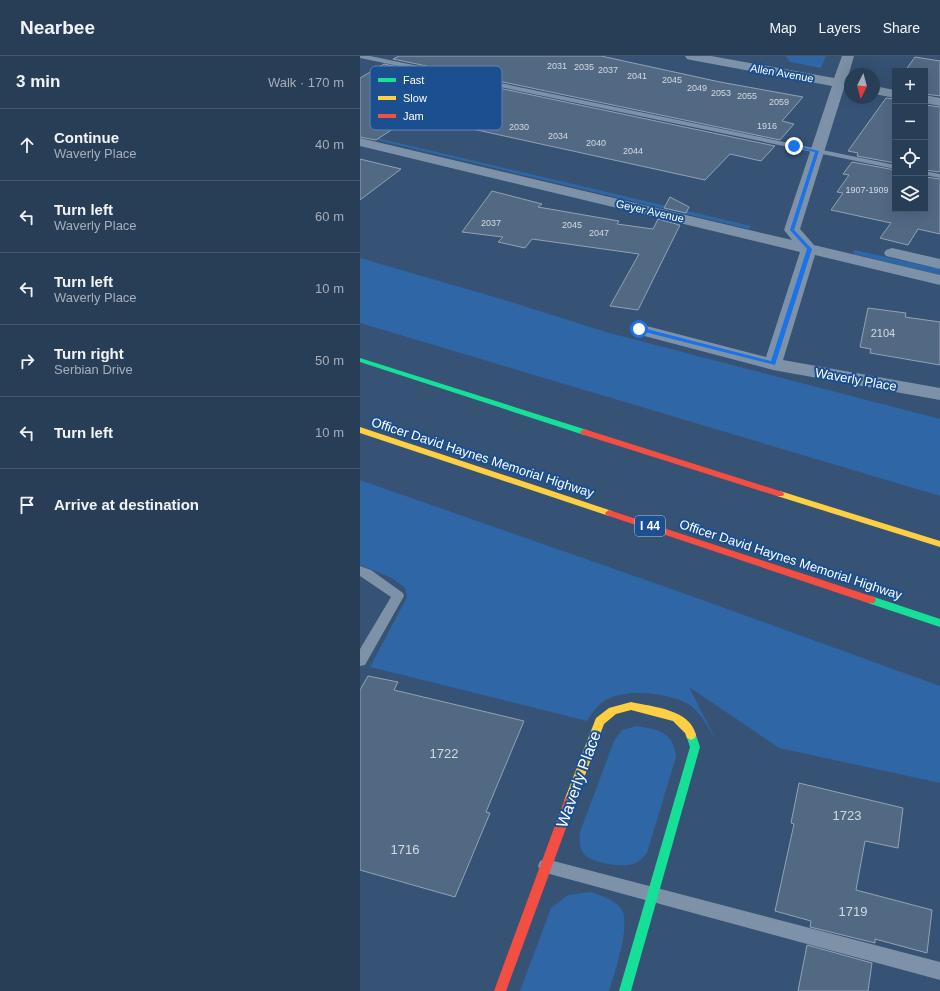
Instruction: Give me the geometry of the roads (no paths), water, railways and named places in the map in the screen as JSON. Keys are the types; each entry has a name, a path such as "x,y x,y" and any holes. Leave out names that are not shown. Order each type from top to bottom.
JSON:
{"main road":[{"path":"360,360 472,398 940,544"},
{"path":"360,367 472,398"},
{"name":"Officer David Haynes Memorial Highway","path":"360,430 940,623"},
{"name":"Waverly Place","path":"500,991 600,721 613,711 631,706 676,717 690,730 695,747 625,991"}],"street":[{"name":"Allen Avenue","path":"691,56 844,84"},
{"path":"846,68 848,56"},
{"path":"773,364 812,242 784,228 844,84"},
{"path":"880,91 892,93"},
{"path":"928,100 940,102"},
{"name":"Geyer Avenue","path":"360,129 753,221"},
{"name":"Geyer Avenue","path":"360,142 812,242 940,280"},
{"path":"878,250 940,264"},
{"name":"Waverly Place","path":"639,329 773,364 940,394"}],"lane":[{"path":"360,56 408,66"},
{"path":"502,86 892,166"},
{"path":"928,174 940,176"},
{"path":"360,571 367,573 398,596 360,661"},
{"path":"546,866 940,970"}]}
